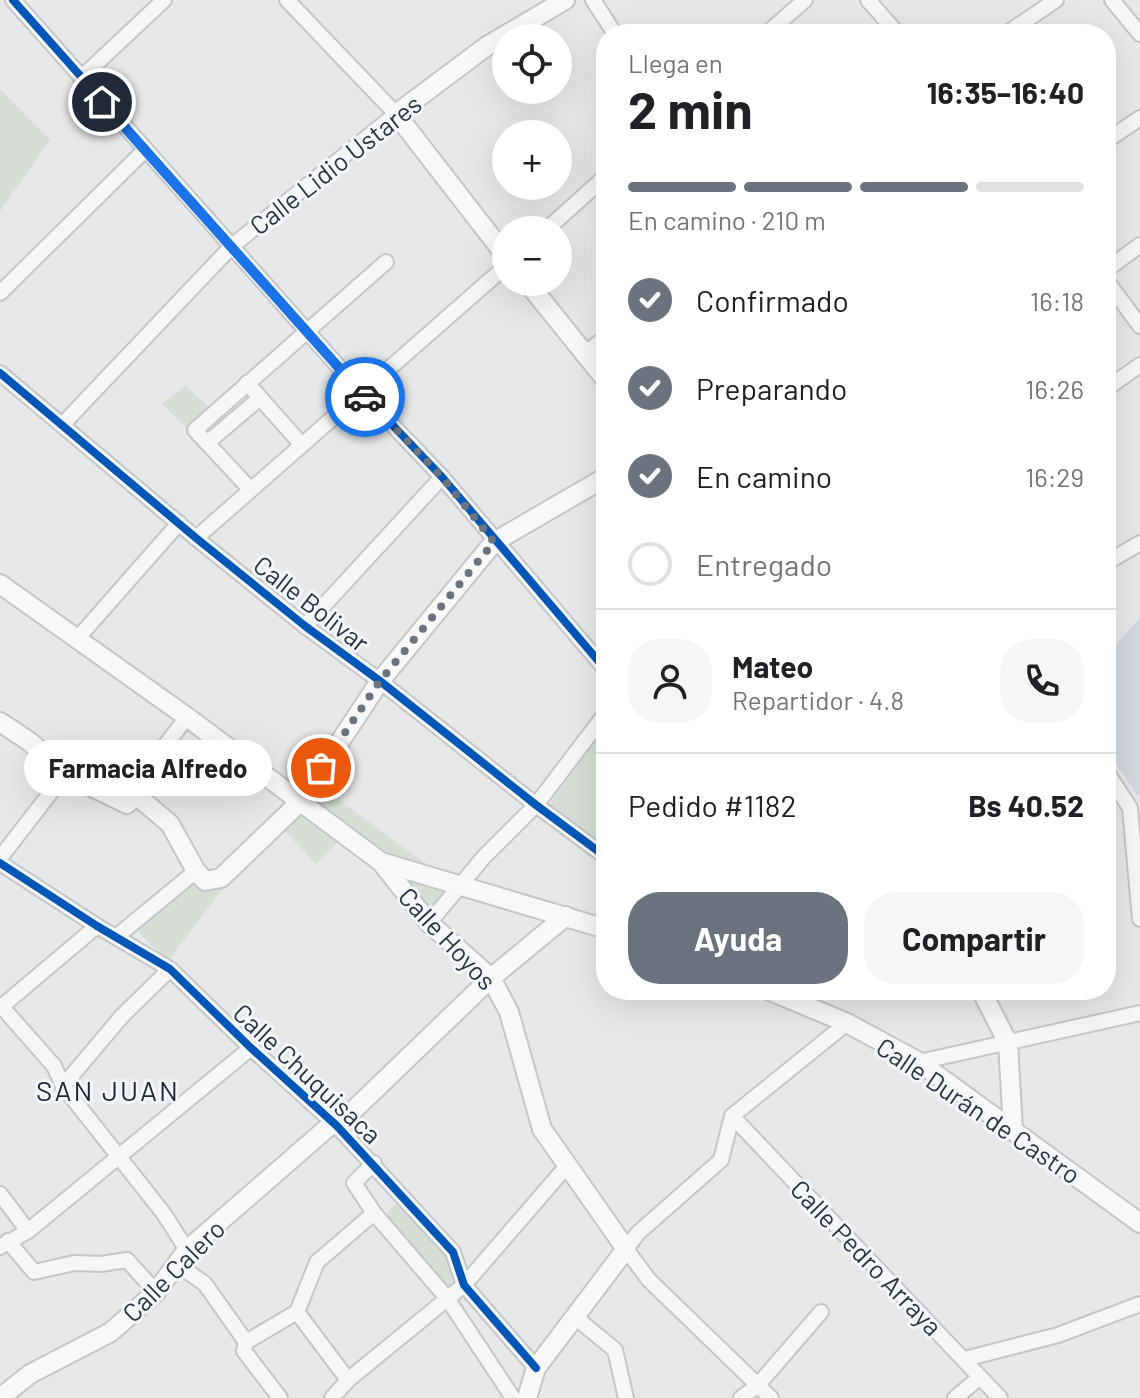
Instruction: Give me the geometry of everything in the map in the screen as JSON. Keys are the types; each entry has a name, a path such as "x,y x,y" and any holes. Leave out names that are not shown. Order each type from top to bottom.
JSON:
{"main road":[{"name":"Calle Lidio Ustares","path":"396,114 487,46 565,0"},
{"path":"396,114 492,238"},
{"path":"538,296 596,368"},
{"path":"0,722 30,742 65,774 127,804 136,795 170,824 196,871 205,881 221,878 300,802 380,681 494,542 596,483"},
{"name":"Calle Hoyos","path":"0,584 187,717 381,862 429,923 491,978 509,1012 542,1129 626,1249"},
{"path":"381,862 596,926"},
{"name":"Calle Calero","path":"0,1398 30,1374 111,1332 156,1292 182,1257 335,1124 491,978 566,916"},
{"name":"Calle Durán de Castro","path":"792,1000 847,1023 919,1062 1140,1223"},
{"path":"986,1000 1008,1043 1013,1130"},
{"path":"527,1398 536,1368 626,1249"}],"street":[{"path":"13,0 144,151 361,392 442,477 596,659"},
{"path":"81,78 164,0"},
{"path":"593,0 609,24"},
{"path":"777,24 805,0"},
{"path":"868,0 889,24"},
{"path":"1025,24 1056,0"},
{"path":"1112,0 1140,34"},
{"path":"292,1 396,114"},
{"name":"Calle Lidio Ustares","path":"62,425 232,246 396,114"},
{"path":"1116,134 1140,118"},
{"path":"0,293 144,151"},
{"path":"562,216 596,185"},
{"path":"1116,263 1140,245"},
{"path":"250,489 195,430 386,262"},
{"path":"196,538 492,278"},
{"path":"1116,294 1140,326"},
{"path":"585,354 596,345"},
{"path":"1116,382 1140,365"},
{"name":"Calle Bolivar","path":"0,373 305,626 596,850"},
{"path":"247,383 301,444"},
{"path":"207,443 260,398"},
{"path":"305,626 442,477"},
{"path":"77,639 179,523"},
{"path":"1116,557 1140,543"},
{"path":"136,795 151,764 187,717"},
{"path":"429,923 536,805 596,726"},
{"path":"0,860 65,774"},
{"path":"1116,783 1135,805 1140,919"},
{"name":"Calle Chuquisaca","path":"0,860 97,926 170,969 335,1124 453,1252 464,1285 536,1368"},
{"path":"116,937 196,871"},
{"path":"97,926 1,1007 54,1066 63,1086 164,1214 182,1257 246,1342"},
{"path":"63,1086 122,1016 170,969"},
{"path":"919,1062 1140,1013"},
{"path":"626,1249 638,1233 721,1160 732,1116 847,1023"},
{"path":"156,1292 127,1260 101,1264 74,1263 34,1272 4,1244 28,1231 119,1159 251,1048"},
{"name":"Calle Pedro Arraya","path":"732,1116 1000,1398"},
{"path":"374,1163 354,1183 374,1213 447,1298 513,1398"},
{"path":"338,1396 348,1380 464,1285 566,1167"},
{"path":"0,1194 28,1231"},
{"path":"280,1398 244,1351 246,1342 297,1312 317,1262 374,1213"},
{"name":"Calle Hoyos","path":"626,1249 649,1280 771,1398"},
{"path":"965,1359 1058,1335 1140,1304"},
{"path":"297,1312 348,1380"},
{"path":"741,1398 757,1386 821,1312"},
{"path":"575,1317 615,1350 626,1398"},
{"path":"955,1398 980,1377"}],"shaded area":[{"path":"0,89 50,140 0,211"},
{"path":"186,386 211,409 188,429 162,404"},
{"path":"1140,618 1140,793 1137,795 1116,764 1116,645"},
{"path":"596,741 596,840 552,808 551,802"},
{"path":"318,785 440,874 406,863 368,841 311,796"},
{"path":"300,814 338,842 316,864 283,829"},
{"path":"408,877 445,892 429,911"},
{"path":"194,885 208,891 224,887 168,961 141,935 141,924"},
{"path":"399,1200 447,1255 455,1277 449,1287 443,1286 385,1215"}],"cycle path":[{"path":"13,0 361,392 442,477 596,658"},
{"path":"0,373 305,626 596,850"},
{"path":"0,863 170,969 337,1126 453,1252 464,1285 536,1368"}],"way so far":[{"path":"321,768 380,681 494,542 442,477 365,397"}],"place":[{"name":"Farmacia Alfredo","path":"321,768"}],"district":[{"name":"SAN JUAN","path":"108,1090"}],"route":[{"path":"102,102 365,397"}]}
